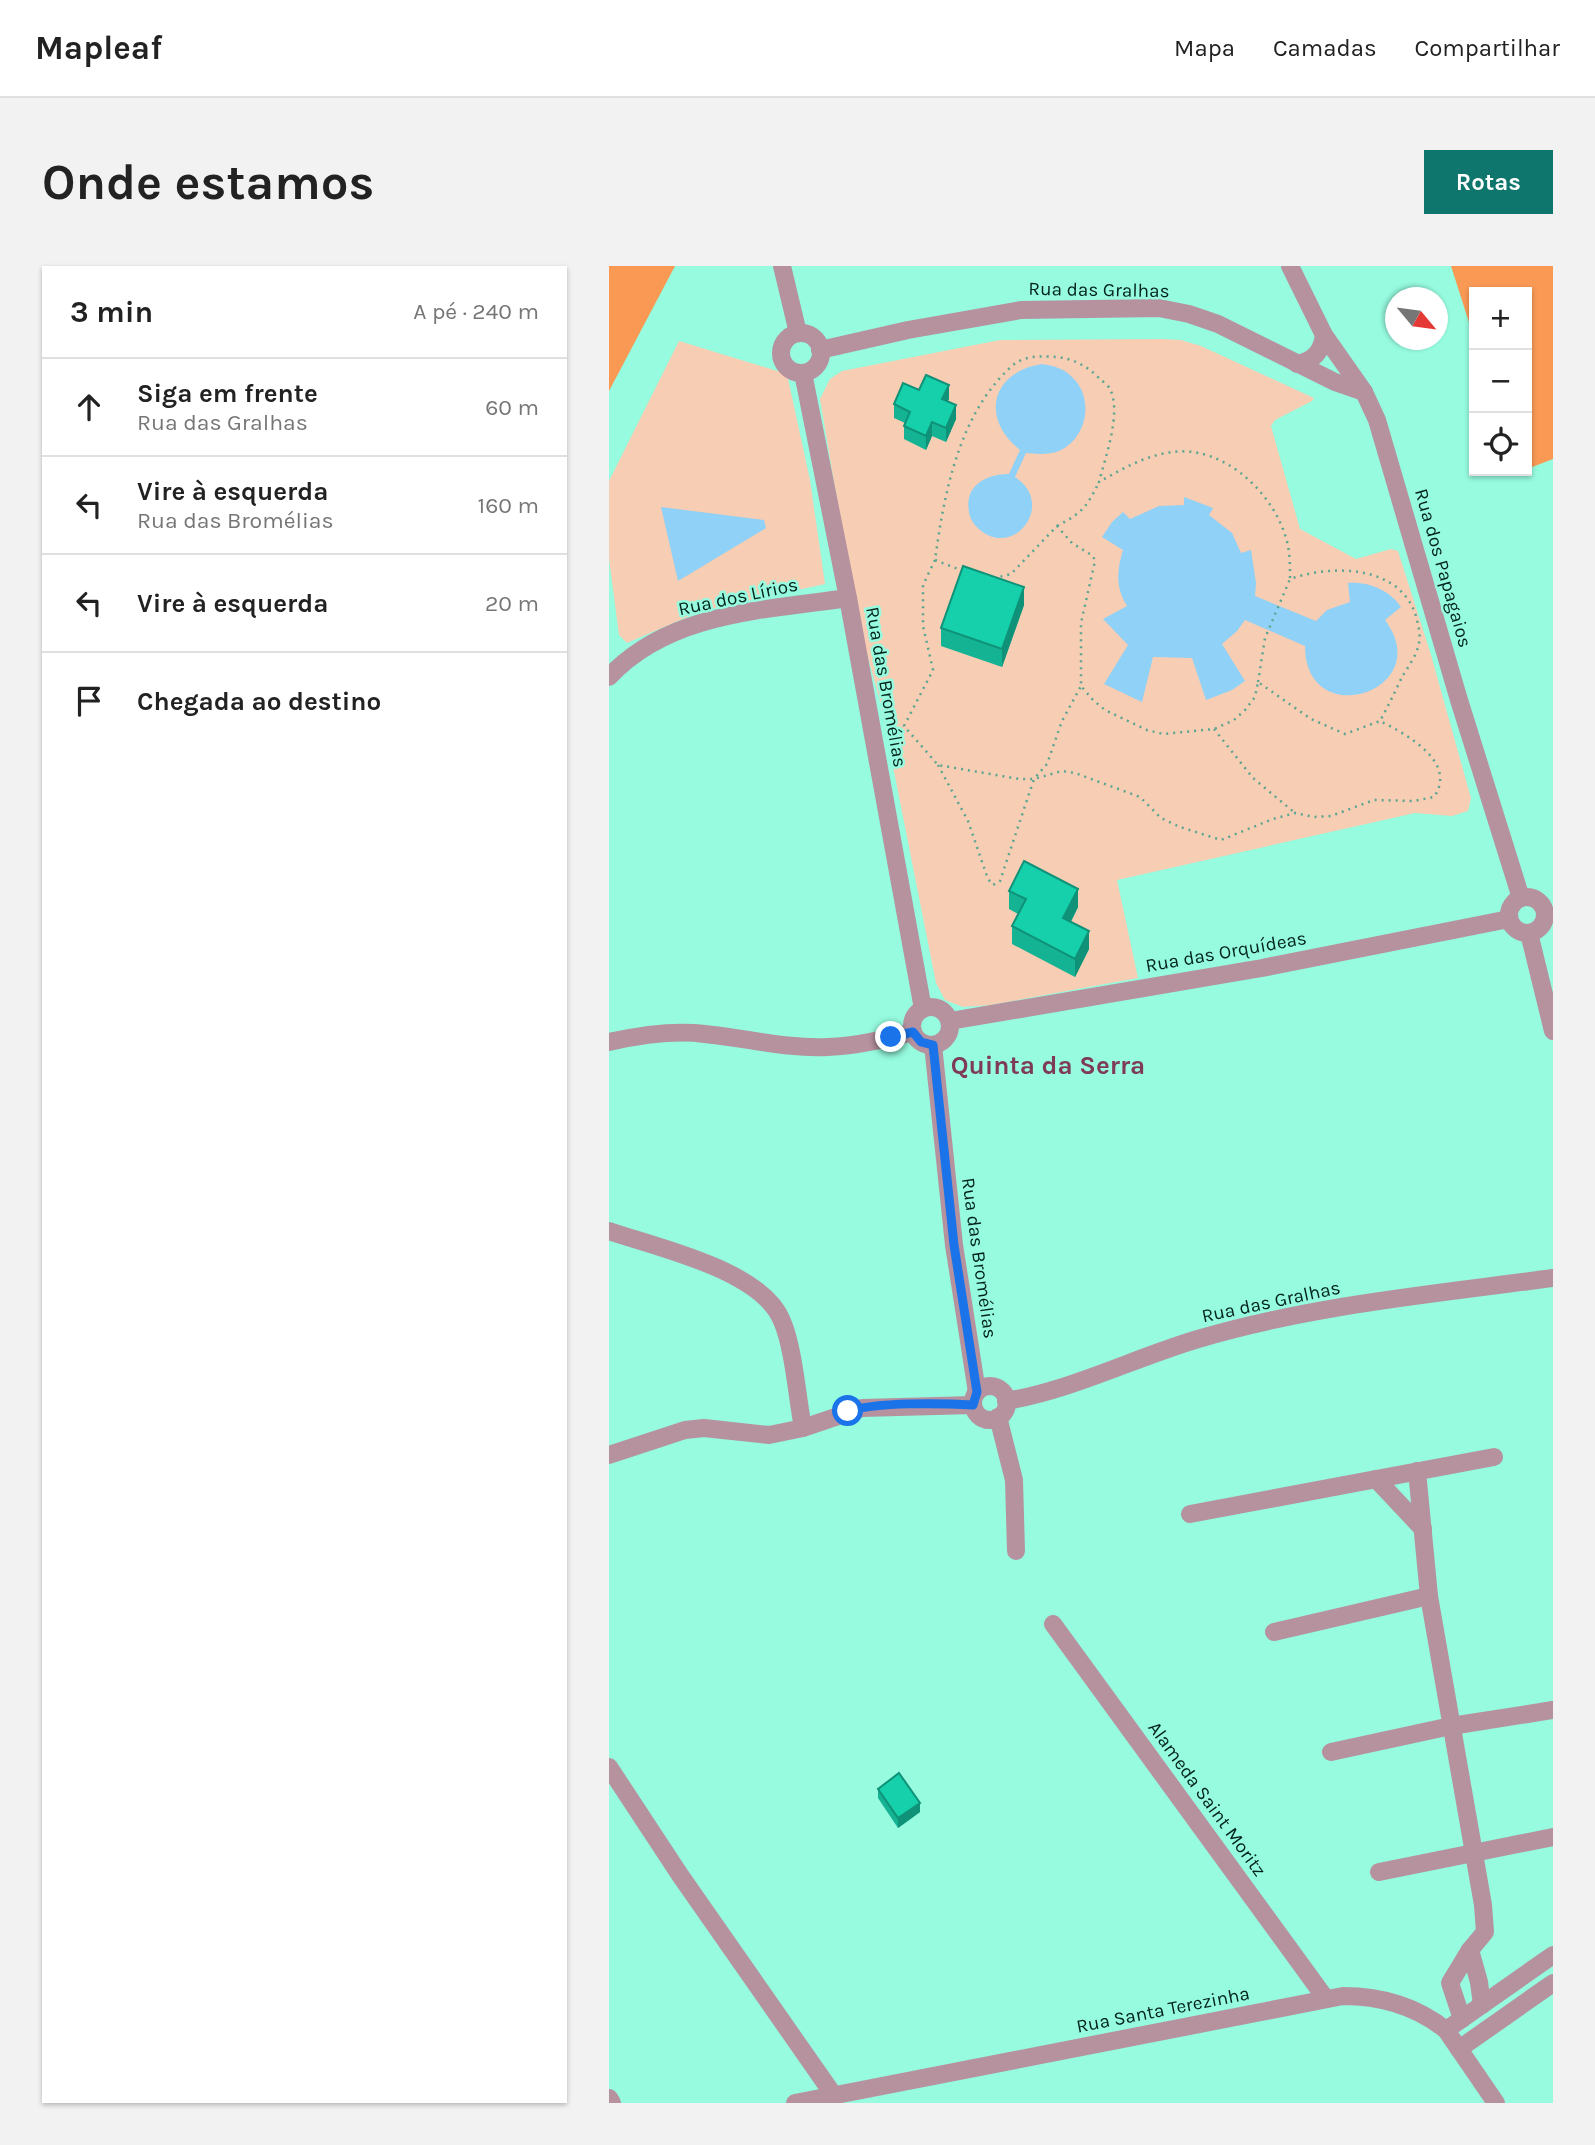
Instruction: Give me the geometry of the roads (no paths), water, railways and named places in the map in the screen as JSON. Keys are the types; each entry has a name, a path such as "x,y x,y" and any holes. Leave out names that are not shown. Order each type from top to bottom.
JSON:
{"street":[{"path":"782,266 797,333"},
{"name":"Rua dos Papagaios","path":"1290,266 1324,335 1364,392 1377,420 1459,700 1521,898"},
{"name":"Rua das Gralhas","path":"821,350 908,330 1021,310 1159,308 1218,324 1335,382 1364,392"},
{"path":"797,333 813,337 821,350 816,365 803,373 794,372 782,360 784,343 797,333"},
{"path":"1297,364 1316,356 1324,342 1324,335"},
{"name":"Rua das Bromélias","path":"803,373 848,598 923,1009"},
{"name":"Rua dos Lírios","path":"609,677 626,659 658,639 692,625 848,598"},
{"path":"1521,898 1533,898 1543,907 1545,914 1541,926 1529,933 1516,930 1509,919 1511,907 1521,898"},
{"name":"Rua das Orquídeas","path":"950,1021 1262,968 1509,919"},
{"path":"1529,933 1553,1031"},
{"path":"936,1007 942,1010 950,1021 945,1039 933,1045 921,1042 913,1032 914,1018 923,1009 936,1007"},
{"path":"613,1037 704,1034 792,1046 829,1047 870,1042 913,1032"},
{"name":"Rua das Bromélias","path":"933,1045 954,1245 975,1399"},
{"path":"609,1231 742,1279 769,1301 777,1310 786,1330 803,1428"},
{"name":"Rua das Gralhas","path":"1006,1401 1042,1393 1197,1339 1272,1320 1360,1304 1553,1278"},
{"path":"609,1455 685,1430 704,1428 769,1435 803,1428 862,1408 975,1399 988,1386 1000,1390 1006,1407 998,1417 985,1419 979,1416 975,1399"},
{"path":"998,1417 1014,1480 1016,1551"},
{"path":"1190,1514 1494,1457"},
{"path":"1417,1471 1429,1596 1475,1852 1485,1932 1470,1950 1450,1983 1462,2019"},
{"path":"1376,1479 1423,1529"},
{"path":"1274,1632 1429,1596"},
{"name":"Alameda Saint Moritz","path":"1053,1624 1326,1998"},
{"path":"1331,1752 1451,1726 1553,1710"},
{"path":"609,1767 680,1875 835,2097"},
{"path":"1379,1872 1553,1837"},
{"path":"1470,1950 1485,2003 1500,2020"},
{"path":"1445,2030 1553,1955"},
{"path":"1459,2049 1553,1983"},
{"name":"Rua Santa Terezinha","path":"795,2103 1326,1998 1358,1996 1417,2011 1445,2030 1496,2103"},
{"path":"609,2098 612,2103"}],"water":[{"path":"1042,364 1065,371 1072,377 1084,396 1085,417 1076,437 1069,445 1051,453 1026,453 1015,477 1027,488 1032,500 1031,513 1026,524 1017,533 1006,538 993,537 974,524 968,503 970,495 979,483 993,476 1009,474 1020,450 999,424 997,398 1002,386 1011,376"},
{"path":"1184,497 1213,508 1209,515 1232,533 1241,553 1251,550 1256,583 1255,596 1316,621 1327,610 1350,602 1348,583 1377,588 1391,596 1401,607 1385,620 1397,645 1395,666 1383,683 1365,693 1344,695 1325,689 1311,673 1305,646 1245,620 1222,644 1245,681 1232,690 1206,700 1192,658 1153,657 1142,702 1104,684 1128,645 1103,619 1127,606 1120,592 1118,578 1123,550 1102,537 1123,512 1130,519 1159,506 1184,505"},
{"path":"661,507 764,520 766,528 678,581"}],"district":[{"name":"Quinta da Serra","path":"1048,1065"}]}
